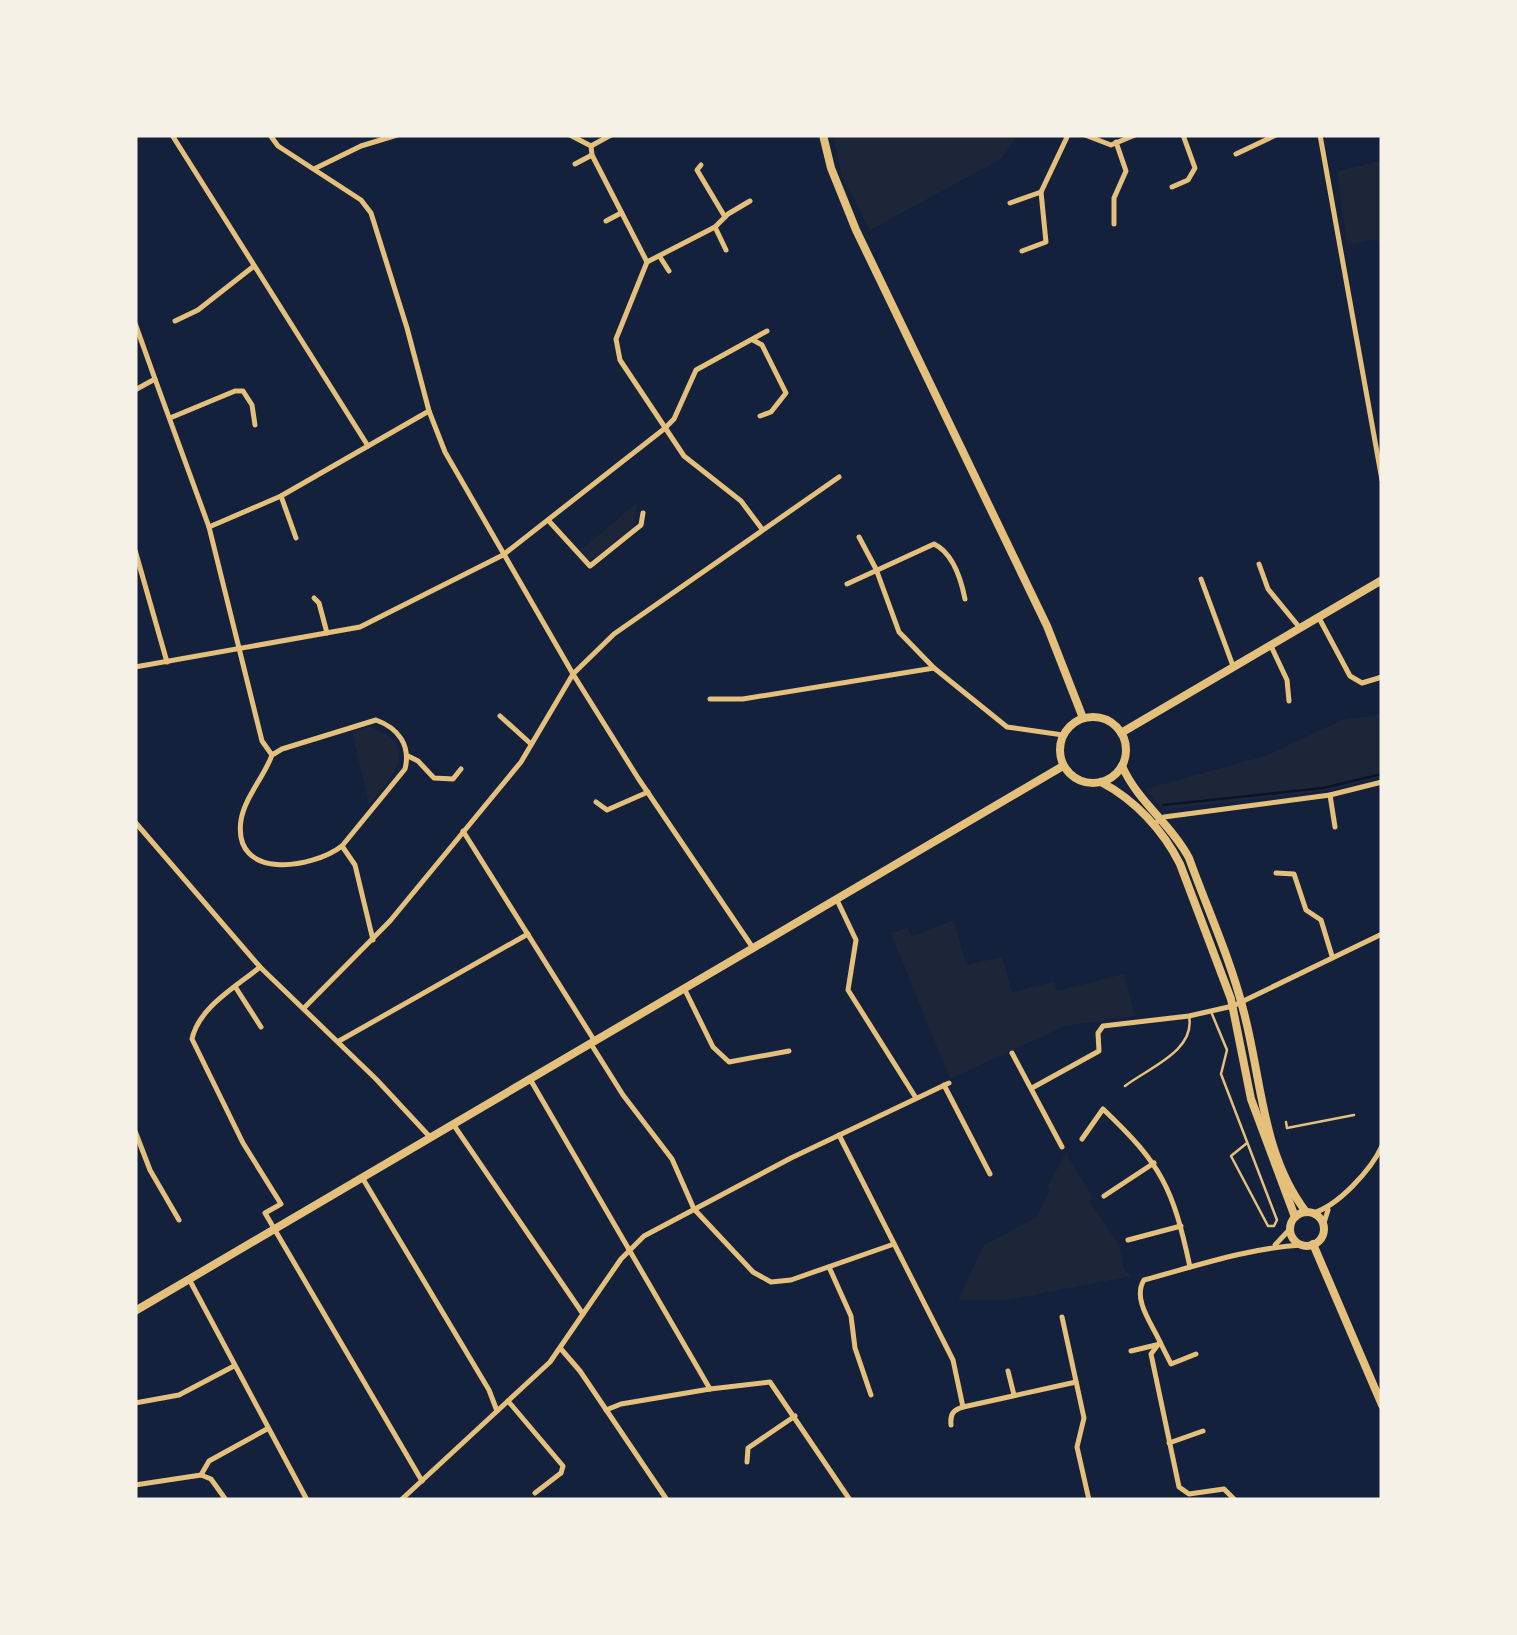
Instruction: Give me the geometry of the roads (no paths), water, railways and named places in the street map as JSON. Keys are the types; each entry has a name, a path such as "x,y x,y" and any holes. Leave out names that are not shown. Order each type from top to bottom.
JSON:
{"main road":[{"path":"823,135 831,168 856,230 1047,626 1083,718"},
{"path":"1121,733 1382,580"},
{"path":"1101,782 1122,766 1126,750 1121,733 1100,718 1083,718 1063,735 1059,751 1063,766 1076,779 1101,782 1157,822"},
{"path":"135,1311 1063,766"},
{"path":"1122,766 1180,864 1237,1003 1266,1128 1298,1201 1323,1226 1320,1239 1313,1244 1302,1245 1293,1239 1290,1229 1294,1217 1251,1099 1237,1003"},
{"path":"1294,1217 1310,1213"},
{"path":"1313,1244 1382,1405"}],"street":[{"path":"172,135 368,446"},
{"path":"270,135 278,146 361,200 370,213 408,328 428,410 445,452 572,674 753,948"},
{"path":"316,168 361,146 396,135"},
{"path":"570,135 591,146"},
{"path":"591,146 612,135"},
{"path":"1022,250 1046,242 1040,192 1068,135"},
{"path":"1085,135 1110,144 1134,135"},
{"path":"1172,187 1188,180 1195,168 1184,135"},
{"path":"1236,154 1276,135"},
{"path":"1320,135 1382,480"},
{"path":"1114,224 1114,198 1126,171 1116,142"},
{"path":"591,146 592,155 647,262"},
{"path":"576,164 592,155"},
{"path":"701,165 697,170 725,216"},
{"path":"1010,202 1040,192"},
{"path":"750,201 715,227 647,262 616,338 620,360 664,430 684,456 741,501 762,529"},
{"path":"606,222 622,213"},
{"path":"715,227 726,250"},
{"path":"659,256 669,271"},
{"path":"175,321 198,310 254,266"},
{"path":"135,323 208,527 262,741 272,755"},
{"path":"135,667 360,627 503,555 664,430 674,419 696,370 767,332"},
{"path":"750,340 762,345 786,394 771,412 760,416"},
{"path":"135,390 155,380"},
{"path":"170,418 243,391 252,406 255,425"},
{"path":"208,527 281,496 428,410"},
{"path":"304,1008 373,941 463,830 532,744 572,674 614,634 839,477"},
{"path":"281,496 296,538"},
{"path":"548,520 590,566 641,525 643,513"},
{"path":"859,536 876,569 898,632 934,668 1007,727 1063,735"},
{"path":"847,584 934,544 946,550 965,599"},
{"path":"135,550 167,662"},
{"path":"1259,564 1268,589 1300,628"},
{"path":"1201,579 1233,666"},
{"path":"314,598 320,603 328,633"},
{"path":"1319,618 1350,676 1362,683 1382,677"},
{"path":"1270,646 1287,680 1289,702"},
{"path":"710,699 743,699 934,668"},
{"path":"500,716 532,744"},
{"path":"376,720 395,730 407,747 408,756 405,769 332,854 282,866 269,865 248,849 240,830 244,808 272,755 282,748 376,720"},
{"path":"408,756 434,778 453,779 461,768"},
{"path":"1157,822 1265,801 1330,795 1382,782"},
{"path":"596,802 608,810 648,792"},
{"path":"1330,795 1335,827"},
{"path":"135,822 260,967 430,1137"},
{"path":"463,830 622,1095 672,1160 694,1209 753,1272 771,1282 791,1280 894,1244"},
{"path":"342,846 355,865 373,941"},
{"path":"1276,873 1294,874 1306,910 1321,920 1332,957"},
{"path":"836,898 856,940 848,990 916,1098"},
{"path":"338,1042 528,934"},
{"path":"1032,1088 1099,1051 1098,1033 1103,1026 1190,1016 1237,1003 1382,934"},
{"path":"260,967 204,1013 192,1039 243,1143 281,1204 265,1213 422,1481"},
{"path":"235,988 261,1027"},
{"path":"684,988 713,1047 729,1062 789,1051"},
{"path":"1012,1053 1062,1147"},
{"path":"530,1079 710,1389"},
{"path":"402,1500 562,1349 597,1289 627,1251 656,1228 946,1084 990,1174"},
{"path":"1082,1139 1103,1109 1154,1163 1171,1195 1190,1267"},
{"path":"452,1124 583,1314"},
{"path":"135,1131 150,1170 179,1220"},
{"path":"839,1136 954,1360 963,1407"},
{"path":"1323,1226 1329,1207 1373,1162 1382,1146"},
{"path":"1104,1196 1154,1163"},
{"path":"362,1176 498,1411"},
{"path":"1310,1213 1329,1207"},
{"path":"1128,1240 1181,1226"},
{"path":"1274,1246 1290,1229"},
{"path":"1196,1354 1171,1364 1158,1344 1139,1296 1144,1280 1274,1246 1302,1245"},
{"path":"829,1267 852,1316 856,1348 870,1395"},
{"path":"189,1279 307,1500"},
{"path":"1062,1317 1084,1418 1077,1447 1089,1500"},
{"path":"1131,1351 1158,1344"},
{"path":"1158,1344 1151,1354 1179,1487 1189,1494 1224,1490 1236,1500"},
{"path":"562,1349 668,1500"},
{"path":"135,1403 179,1395 234,1366"},
{"path":"1008,1371 1014,1396"},
{"path":"606,1410 621,1404 770,1382 850,1500"},
{"path":"951,1424 954,1410 1076,1382"},
{"path":"508,1401 563,1466 561,1473 535,1493"},
{"path":"747,1462 748,1448 795,1416"},
{"path":"201,1474 209,1461 267,1430"},
{"path":"1169,1442 1203,1431"},
{"path":"135,1485 201,1474 210,1479 226,1500"}],"lane":[{"path":"1212,1011 1226,1050 1221,1074 1277,1220 1272,1227 1231,1156 1247,1143"},
{"path":"1124,1086 1184,1044 1191,1030 1190,1016"},
{"path":"1286,1122 1287,1128 1354,1114"}],"waterway":[{"path":"1163,805 1323,788 1382,774"}]}
